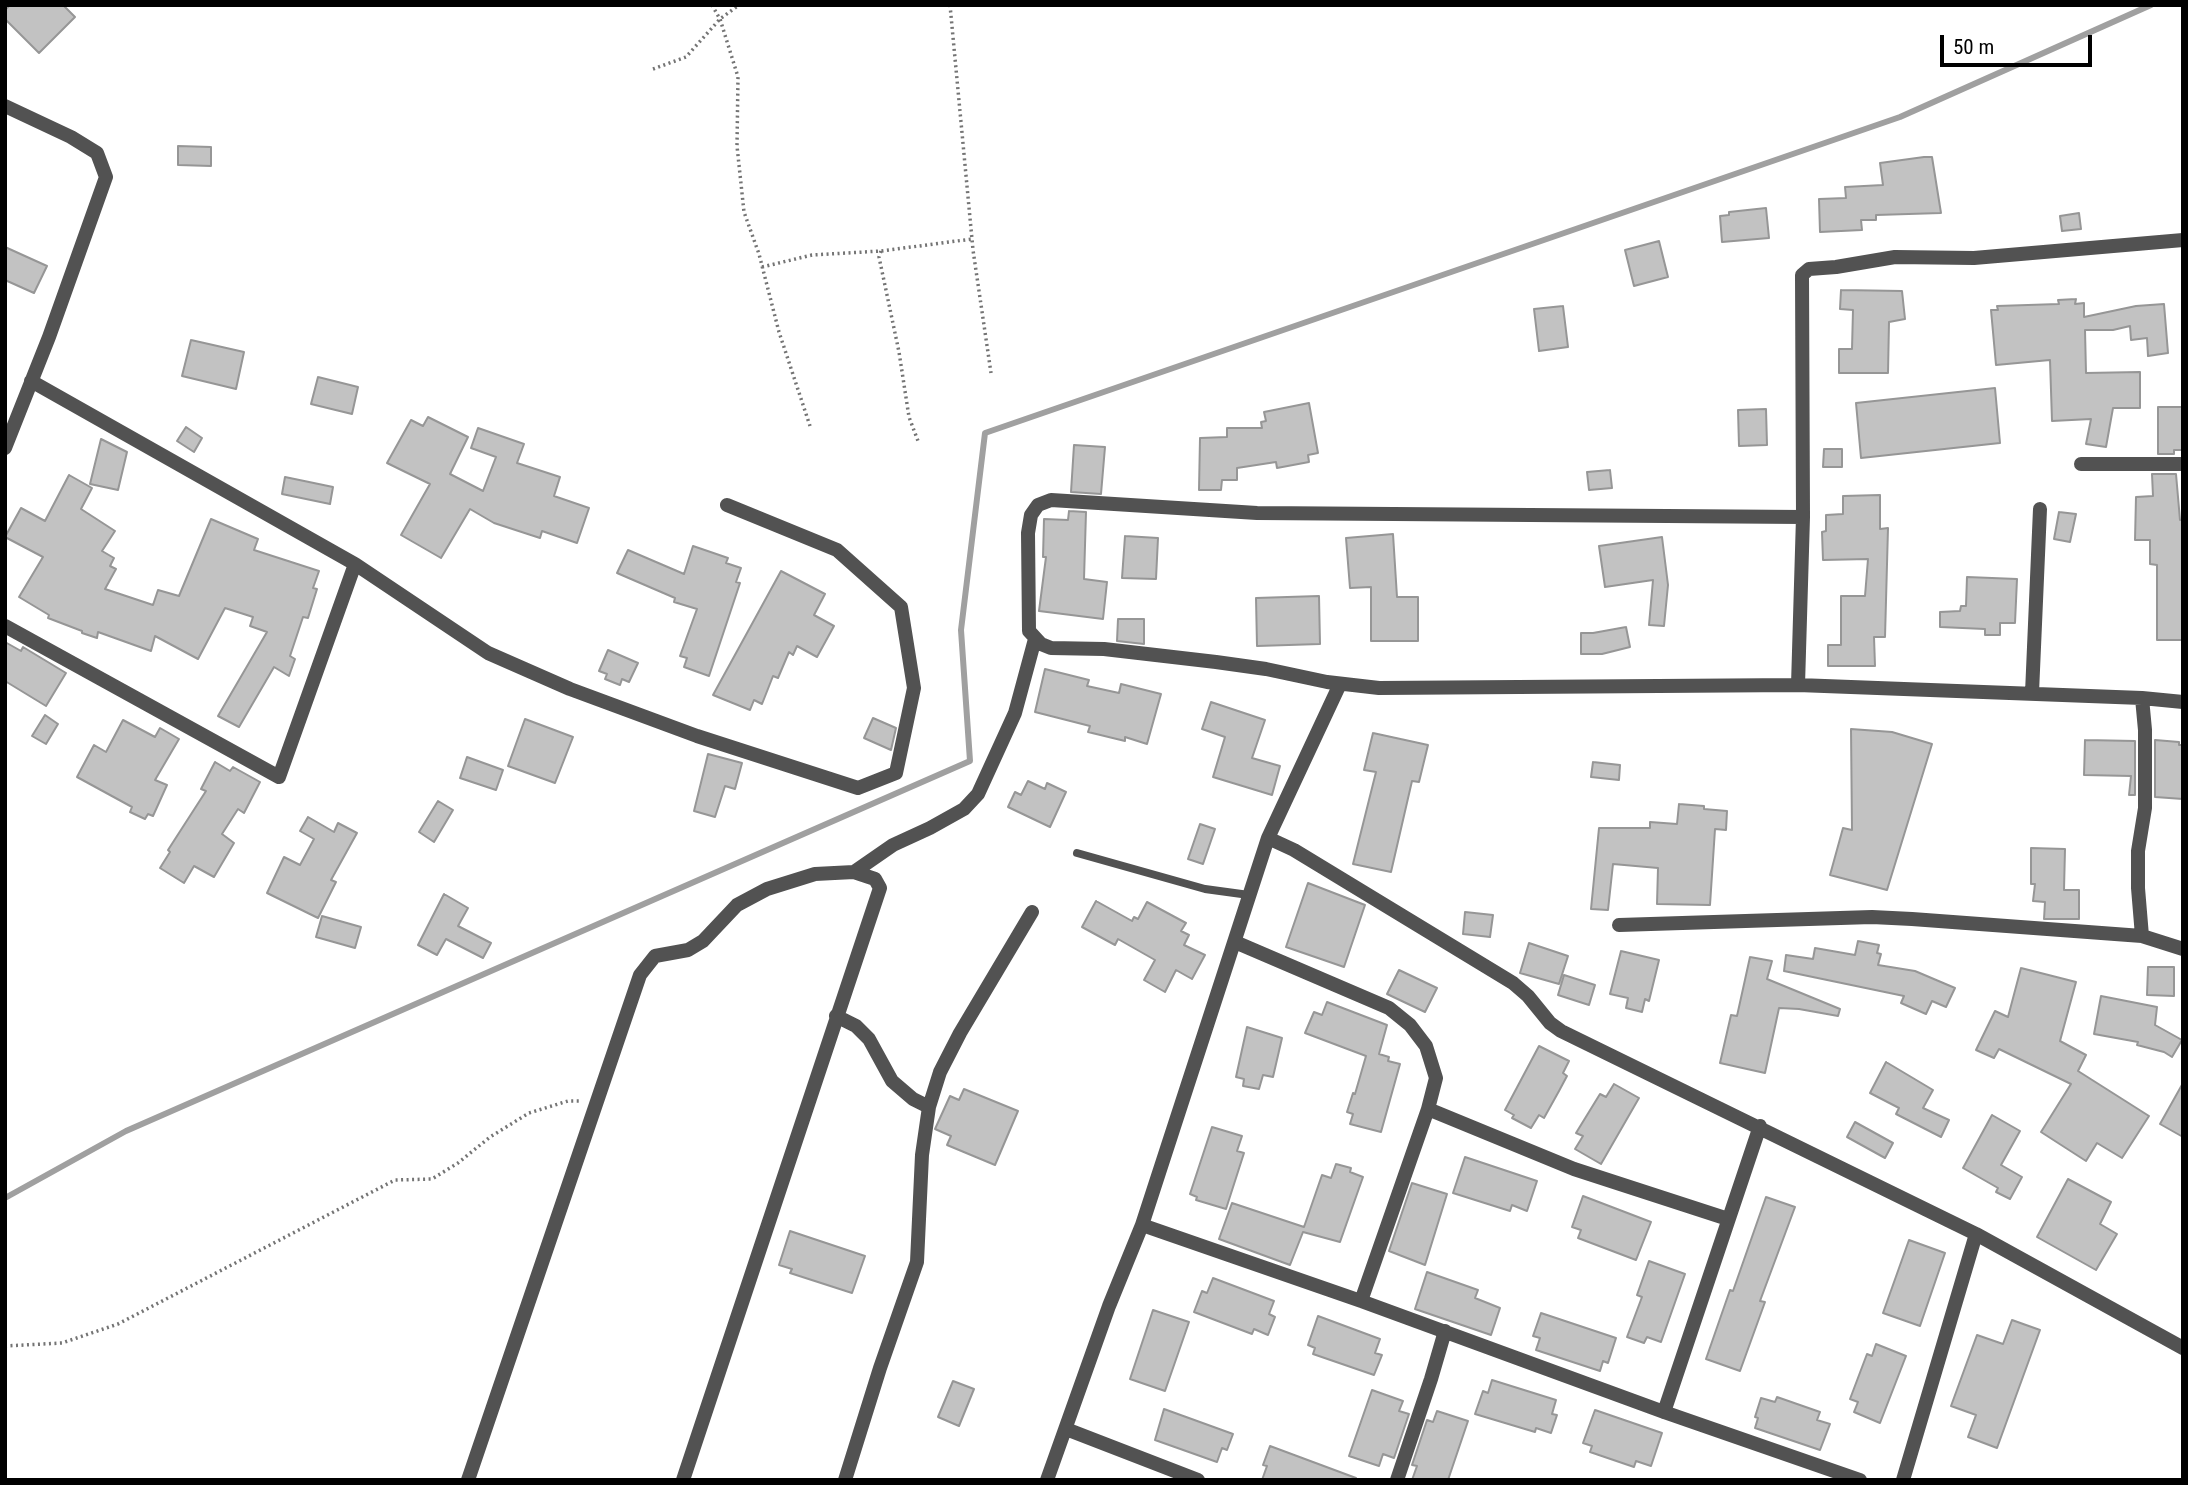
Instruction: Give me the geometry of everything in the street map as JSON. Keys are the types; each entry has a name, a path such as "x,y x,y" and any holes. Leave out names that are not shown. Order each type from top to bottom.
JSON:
{"street":[{"path":"5,106 71,137 97,153 106,177 49,337 5,448"},
{"path":"1798,685 1802,517 1802,275 1809,269 1895,257 1974,258 2183,240"},
{"path":"31,381 355,564 488,653 570,689 756,757 858,788 896,773 914,688 901,607 837,550 727,505"},
{"path":"2081,464 2183,464"},
{"path":"1802,517 1257,513 1051,500 1038,505 1031,515 1028,533 1029,631 1035,639 1051,648 1104,649 1266,669 1340,684 1399,688 1798,685 2032,693 2183,702"},
{"path":"2032,693 2040,509"},
{"path":"5,626 279,777 355,564"},
{"path":"854,872 893,845 964,808 978,794 1015,713 1035,639"},
{"path":"1047,1480 1109,1306 1142,1226 1268,838 1340,684"},
{"path":"2142,698 2145,730 2145,808 2138,851 2142,936"},
{"path":"1268,838 1294,850 1513,983 1550,1023 1586,1045 1759,1126 1976,1234 2183,1348"},
{"path":"468,1480 640,975 655,956 688,950 703,942 737,905 767,889 816,874 854,872 876,879 880,888 683,1480"},
{"path":"845,1480 917,1262 922,1155 929,1107 940,1072 960,1032 1032,912"},
{"path":"1619,925 1872,917 2142,936 2183,949"},
{"path":"1235,942 1389,1008 1410,1025 1426,1046 1436,1078 1428,1109 1361,1301"},
{"path":"836,1016 856,1026 869,1039 892,1081 912,1099 929,1107"},
{"path":"1428,1109 1574,1168 1728,1219"},
{"path":"1664,1412 1759,1126"},
{"path":"1142,1226 1361,1301 1664,1412 1860,1480"},
{"path":"1903,1480 1976,1234"},
{"path":"1397,1480 1432,1379 1445,1331"},
{"path":"1066,1429 1198,1480"}],"lane":[{"path":"1077,853 1205,888 1249,895"}],"path":[{"path":"712,5 720,19 738,77 737,146 744,212 810,426"},
{"path":"653,69 686,57 720,19 739,5"},
{"path":"950,5 972,239 992,373"},
{"path":"762,267 812,255 881,251 972,239"},
{"path":"881,251 879,257 899,352 909,417 918,441"},
{"path":"5,1346 62,1343 118,1324 395,1180 432,1179 458,1163 490,1137 530,1113 568,1101 597,1102"}],"building":[{"path":"10,5 63,5 75,17 39,53 5,19 5,10"},
{"path":"178,146 211,147 211,166 178,165"},
{"path":"1932,157 1941,213 1876,215 1876,220 1861,220 1862,230 1820,232 1819,199 1846,198 1845,187 1883,185 1880,163"},
{"path":"1766,208 1769,238 1722,242 1720,216 1729,215 1729,212"},
{"path":"2079,213 2081,229 2062,231 2060,216"},
{"path":"1659,241 1668,277 1634,286 1625,250"},
{"path":"5,247 47,266 34,293 5,280"},
{"path":"1841,290 1902,291 1905,319 1889,322 1888,373 1839,373 1839,349 1852,349 1853,310 1840,309"},
{"path":"2076,299 2075,304 2084,303 2084,317 2136,306 2164,304 2168,353 2148,356 2147,338 2131,340 2130,326 2113,330 2085,330 2086,373 2140,372 2140,408 2113,408 2106,447 2086,444 2091,419 2052,421 2050,360 1996,365 1991,310 1998,310 1997,306 2059,304 2058,300"},
{"path":"1563,306 1568,347 1539,351 1534,309"},
{"path":"191,340 244,352 236,389 182,376"},
{"path":"318,377 358,387 352,414 311,404"},
{"path":"1995,388 2000,443 1861,458 1856,403"},
{"path":"1309,403 1318,453 1308,455 1309,462 1277,468 1276,462 1237,468 1237,480 1222,480 1221,490 1199,490 1200,438 1227,437 1227,428 1262,428 1261,422 1266,421 1264,412"},
{"path":"2158,407 2183,407 2183,450 2174,450 2174,454 2158,454"},
{"path":"1766,409 1767,445 1739,446 1738,410"},
{"path":"428,417 468,437 450,474 483,491 496,457 471,448 478,428 524,444 517,463 560,477 554,496 589,508 577,543 542,531 540,538 494,523 470,509 441,558 401,535 430,484 387,463 411,420 423,426"},
{"path":"186,427 202,438 194,452 177,441"},
{"path":"101,439 127,452 118,490 90,484"},
{"path":"1074,445 1105,447 1101,494 1071,492"},
{"path":"1824,449 1842,449 1842,467 1823,467"},
{"path":"1610,470 1612,488 1589,490 1587,472"},
{"path":"2152,474 2176,474 2180,520 2183,520 2183,640 2157,640 2157,565 2150,564 2150,540 2135,540 2136,497 2153,496"},
{"path":"69,475 92,488 81,509 115,531 102,551 114,558 110,566 116,569 105,589 153,605 158,590 179,596 211,519 258,539 254,550 319,571 313,588 317,589 308,618 303,617 290,656 295,659 289,676 274,667 239,727 218,716 267,632 250,626 253,617 225,608 198,659 155,636 151,651 98,632 97,638 82,633 48,618 49,615 19,597 43,557 5,537 21,508 45,521"},
{"path":"285,477 333,487 330,504 282,494"},
{"path":"1880,495 1880,529 1888,528 1885,637 1874,637 1875,666 1828,666 1828,645 1841,645 1841,596 1865,596 1868,559 1823,560 1822,532 1826,531 1826,515 1843,514 1843,496"},
{"path":"1069,511 1086,512 1084,579 1107,582 1103,619 1039,611 1046,557 1043,557 1044,519 1068,520"},
{"path":"2059,512 2076,514 2070,542 2054,539"},
{"path":"1393,534 1397,597 1418,597 1418,641 1371,641 1371,587 1350,588 1346,538"},
{"path":"1125,536 1158,538 1156,579 1122,578"},
{"path":"1662,537 1668,585 1664,626 1649,625 1653,580 1605,587 1599,546"},
{"path":"693,546 728,558 726,563 741,568 736,582 740,583 709,676 684,667 687,658 680,656 697,609 674,602 675,598 617,573 628,550 684,574"},
{"path":"781,571 825,594 814,615 834,626 817,657 797,646 793,655 789,652 778,678 773,676 762,704 754,700 750,710 713,695"},
{"path":"1967,577 2017,579 2015,623 2000,623 2000,635 1985,635 1985,629 1940,627 1940,612 1960,611 1961,606 1966,606"},
{"path":"1319,596 1320,644 1257,646 1256,598"},
{"path":"1118,619 1144,619 1144,644 1117,641"},
{"path":"1626,627 1630,647 1602,654 1581,654 1581,633"},
{"path":"5,642 21,651 23,647 66,673 46,706 5,681"},
{"path":"608,650 638,663 629,682 622,679 620,685 605,679 607,674 599,671"},
{"path":"1045,669 1089,680 1087,686 1119,693 1121,684 1161,694 1147,744 1125,737 1125,741 1088,732 1090,726 1035,712"},
{"path":"1211,702 1265,720 1252,758 1280,766 1272,795 1213,777 1225,737 1202,729"},
{"path":"45,715 58,724 46,744 32,736"},
{"path":"873,718 896,728 891,750 864,738"},
{"path":"525,719 573,737 555,783 508,766"},
{"path":"123,720 155,737 160,728 179,739 155,780 167,785 153,816 148,814 145,819 130,812 132,807 77,777 94,745 106,752"},
{"path":"1851,729 1892,732 1932,744 1887,890 1830,875 1843,828 1852,830"},
{"path":"1373,733 1428,745 1419,782 1412,781 1391,872 1353,864 1376,772 1364,770"},
{"path":"2085,740 2135,741 2135,795 2129,795 2131,776 2084,775"},
{"path":"2155,740 2179,742 2179,745 2183,745 2183,799 2155,797"},
{"path":"708,754 742,763 735,789 725,786 715,817 694,811"},
{"path":"467,757 503,770 496,790 460,778"},
{"path":"215,762 230,771 233,767 260,782 244,813 238,809 222,834 234,843 214,877 194,866 184,883 160,868 170,852 168,850 206,791 201,789"},
{"path":"1593,762 1620,765 1619,780 1591,777"},
{"path":"1028,781 1045,789 1047,783 1066,792 1050,827 1008,807 1015,792 1021,795"},
{"path":"438,801 453,810 434,842 419,832"},
{"path":"1679,804 1727,811 1726,830 1715,829 1710,905 1657,904 1658,868 1613,864 1608,910 1591,909 1599,828 1650,828 1650,822 1677,824"},
{"path":"308,817 334,832 338,823 357,833 331,880 336,882 318,918 267,893 284,857 300,865 314,839 300,831"},
{"path":"1200,824 1215,829 1203,864 1188,859"},
{"path":"2031,848 2065,849 2064,890 2079,890 2079,919 2044,919 2045,902 2033,901 2035,884 2031,884"},
{"path":"1308,883 1365,905 1344,967 1286,947"},
{"path":"444,894 468,908 458,926 491,943 483,958 446,939 437,955 418,945"},
{"path":"1096,901 1132,921 1134,917 1138,919 1147,902 1186,923 1181,931 1189,935 1184,945 1205,955 1192,979 1176,970 1165,992 1144,980 1155,960 1118,939 1115,945 1082,927"},
{"path":"1465,912 1493,915 1490,937 1463,934"},
{"path":"322,916 361,927 355,948 316,937"},
{"path":"1858,941 1879,945 1877,953 1881,954 1878,965 1915,971 1955,988 1946,1007 1932,1001 1926,1014 1901,1003 1904,996 1784,971 1786,955 1813,959 1815,948 1855,955"},
{"path":"1529,943 1568,956 1559,984 1520,973"},
{"path":"1621,951 1659,960 1649,1001 1645,999 1642,1012 1626,1008 1628,998 1610,994"},
{"path":"1750,957 1772,961 1767,979 1840,1009 1838,1016 1779,1008 1765,1073 1720,1063 1731,1015 1737,1016"},
{"path":"2148,967 2174,967 2174,996 2147,995"},
{"path":"2021,968 2076,982 2060,1041 2086,1055 2078,1071 2149,1116 2122,1158 2097,1143 2086,1161 2041,1132 2071,1084 1999,1049 1994,1058 1976,1050 1995,1011 2008,1017"},
{"path":"1399,970 1437,988 1425,1012 1387,994"},
{"path":"1564,975 1595,985 1589,1005 1558,995"},
{"path":"2101,996 2157,1007 2155,1025 2182,1040 2172,1057 2164,1052 2137,1045 2138,1042 2094,1034"},
{"path":"1327,1002 1387,1025 1379,1054 1389,1057 1388,1061 1400,1064 1381,1132 1350,1124 1353,1114 1347,1112 1366,1056 1305,1033 1314,1012 1322,1015"},
{"path":"1247,1027 1282,1038 1273,1077 1263,1075 1259,1089 1243,1086 1244,1079 1236,1077"},
{"path":"1539,1046 1569,1061 1563,1073 1567,1076 1544,1118 1539,1115 1531,1128 1512,1118 1514,1115 1505,1110"},
{"path":"1886,1062 1933,1090 1923,1108 1949,1120 1941,1137 1896,1114 1899,1108 1870,1093"},
{"path":"2183,1083 2183,1137 2160,1124"},
{"path":"1614,1084 1639,1098 1601,1164 1575,1149 1583,1136 1576,1133 1600,1094 1606,1097"},
{"path":"964,1089 1018,1111 995,1165 947,1145 951,1136 935,1129 950,1096 959,1100"},
{"path":"1992,1115 2020,1131 2001,1165 2022,1177 2010,1199 1996,1192 1998,1188 1963,1168"},
{"path":"1855,1122 1893,1143 1885,1158 1847,1137"},
{"path":"1212,1127 1242,1136 1237,1151 1244,1153 1226,1209 1196,1200 1197,1197 1190,1194"},
{"path":"1465,1157 1537,1181 1527,1211 1512,1205 1510,1211 1453,1193"},
{"path":"1336,1164 1351,1168 1350,1172 1363,1177 1340,1242 1303,1232 1290,1265 1219,1239 1232,1203 1304,1227 1322,1175 1331,1178"},
{"path":"2068,1179 2111,1202 2100,1224 2117,1234 2096,1270 2037,1237"},
{"path":"1412,1183 1447,1194 1425,1265 1389,1251"},
{"path":"1583,1196 1651,1222 1636,1260 1578,1238 1581,1230 1572,1227"},
{"path":"1766,1197 1795,1207 1760,1301 1765,1302 1740,1371 1706,1359"},
{"path":"790,1231 865,1256 852,1293 790,1273 792,1269 779,1265"},
{"path":"1909,1240 1945,1253 1920,1326 1883,1313"},
{"path":"1649,1261 1685,1274 1661,1342 1647,1337 1644,1343 1627,1337 1642,1297 1637,1295"},
{"path":"1427,1272 1478,1290 1475,1298 1500,1308 1491,1335 1415,1309"},
{"path":"1213,1278 1274,1301 1269,1314 1275,1317 1268,1335 1254,1329 1252,1334 1194,1312 1202,1291 1207,1293"},
{"path":"1153,1310 1189,1322 1165,1391 1130,1379"},
{"path":"1541,1313 1616,1338 1608,1363 1603,1361 1600,1371 1536,1350 1540,1338 1533,1336"},
{"path":"1318,1316 1380,1339 1375,1353 1382,1355 1374,1375 1313,1354 1315,1348 1308,1345"},
{"path":"2012,1320 2040,1330 1997,1448 1968,1437 1976,1415 1951,1406 1977,1335 2003,1344"},
{"path":"1876,1344 1906,1356 1880,1423 1854,1412 1858,1402 1850,1399 1867,1354 1872,1356"},
{"path":"1492,1380 1556,1400 1552,1414 1557,1415 1551,1433 1536,1428 1535,1432 1475,1414 1483,1391 1488,1393"},
{"path":"953,1381 974,1389 959,1426 938,1417"},
{"path":"1372,1390 1403,1401 1399,1411 1409,1414 1394,1458 1383,1454 1379,1466 1349,1456"},
{"path":"1777,1397 1820,1412 1817,1420 1830,1424 1820,1450 1755,1428 1758,1418 1755,1417 1761,1398 1775,1402"},
{"path":"1164,1409 1233,1434 1227,1450 1222,1448 1217,1462 1155,1440"},
{"path":"1595,1410 1662,1433 1651,1466 1636,1461 1634,1467 1590,1452 1592,1446 1583,1443"},
{"path":"1437,1411 1468,1421 1448,1480 1412,1480 1417,1466 1412,1465 1427,1420 1433,1422"},
{"path":"1270,1446 1356,1478 1262,1480 1267,1466 1263,1465"}],"waterway":[{"path":"5,1198 126,1131 970,761 961,630 985,433 1900,117 2151,5"}]}
